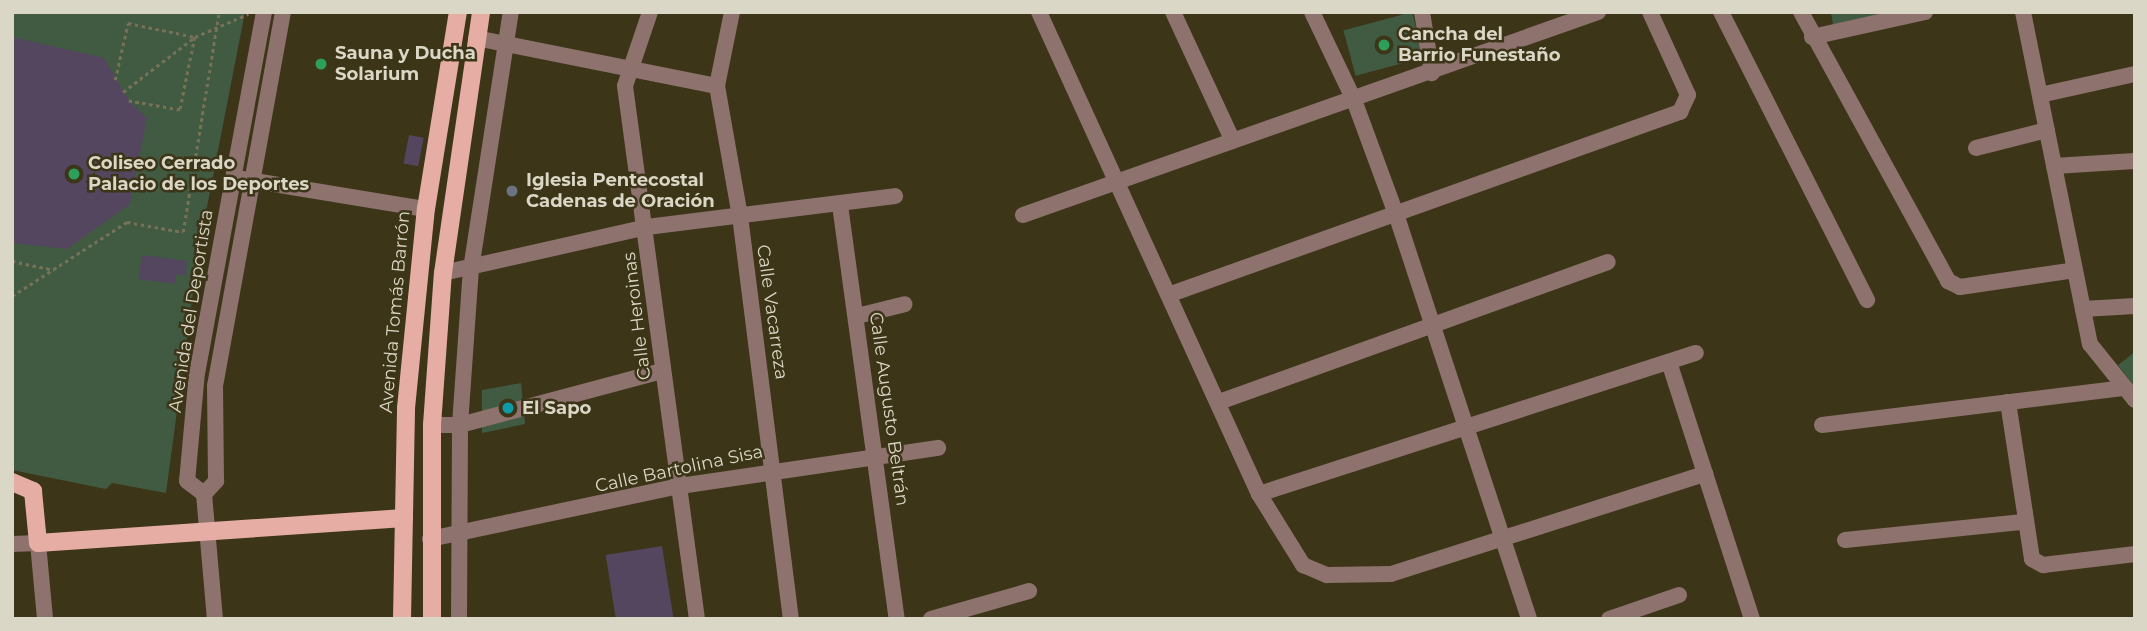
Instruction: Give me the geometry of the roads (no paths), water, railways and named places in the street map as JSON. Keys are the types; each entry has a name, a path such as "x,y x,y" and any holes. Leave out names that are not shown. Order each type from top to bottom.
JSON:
{"main road":[{"name":"Avenida Tomás Barrón","path":"402,619 406,408 426,209 458,12"},
{"path":"432,619 432,425 443,273 481,12"},
{"path":"12,482 33,491 38,543 404,518"}],"street":[{"name":"Avenida del Deportista","path":"263,15 197,372 187,481 204,494 216,481 215,386 283,12"},
{"path":"459,619 460,425 471,270 511,12"},
{"name":"Calle Heroinas","path":"650,12 629,65 625,86 647,228 662,371 697,619"},
{"name":"Calle Vacarreza","path":"732,12 716,86 740,216 791,619"},
{"path":"1039,12 1171,294 1259,494 1303,565 1327,575 1391,574 1504,535 1705,474"},
{"path":"1173,12 1233,141"},
{"path":"1311,12 1354,100 1396,214 1530,619"},
{"path":"1422,12 1432,73"},
{"path":"1023,215 1432,73 1598,12"},
{"path":"1171,294 1679,112 1688,95 1650,12"},
{"path":"1721,12 1867,300"},
{"path":"1801,12 1812,37 1948,281 1960,287 2076,270"},
{"path":"1812,37 1925,12"},
{"path":"2023,12 2090,344 2130,394"},
{"path":"476,38 629,65 716,86"},
{"path":"2040,95 2135,74"},
{"path":"1976,148 2047,130"},
{"path":"2054,166 2135,161"},
{"path":"233,178 426,209"},
{"path":"443,273 471,270 647,228 895,197"},
{"name":"Calle Augusto Beltrán","path":"840,205 897,619"},
{"path":"1219,402 1608,262"},
{"path":"857,316 905,304"},
{"path":"2083,309 2135,306"},
{"path":"1259,494 1696,354"},
{"path":"1669,362 1752,619"},
{"path":"432,425 460,425 662,371"},
{"path":"1822,425 2008,402 2130,394"},
{"path":"2008,402 2026,551 2043,565 2135,554"},
{"name":"Calle Bartolina Sisa","path":"430,540 459,537 680,486 875,454 938,448"},
{"path":"204,494 205,531 215,619"},
{"path":"1845,540 2023,522"},
{"path":"12,544 38,543 45,619"},
{"path":"931,619 1029,592"},
{"path":"1609,619 1679,596"}],"place":[{"name":"Cancha del Barrio Funestaño","path":"1384,45"},
{"name":"Sauna y Ducha Solarium","path":"321,64"},
{"name":"Coliseo Cerrado Palacio de los Deportes","path":"74,174"},
{"name":"Iglesia Pentecostal Cadenas de Oración","path":"512,191"},
{"name":"El Sapo","path":"508,408"}]}
